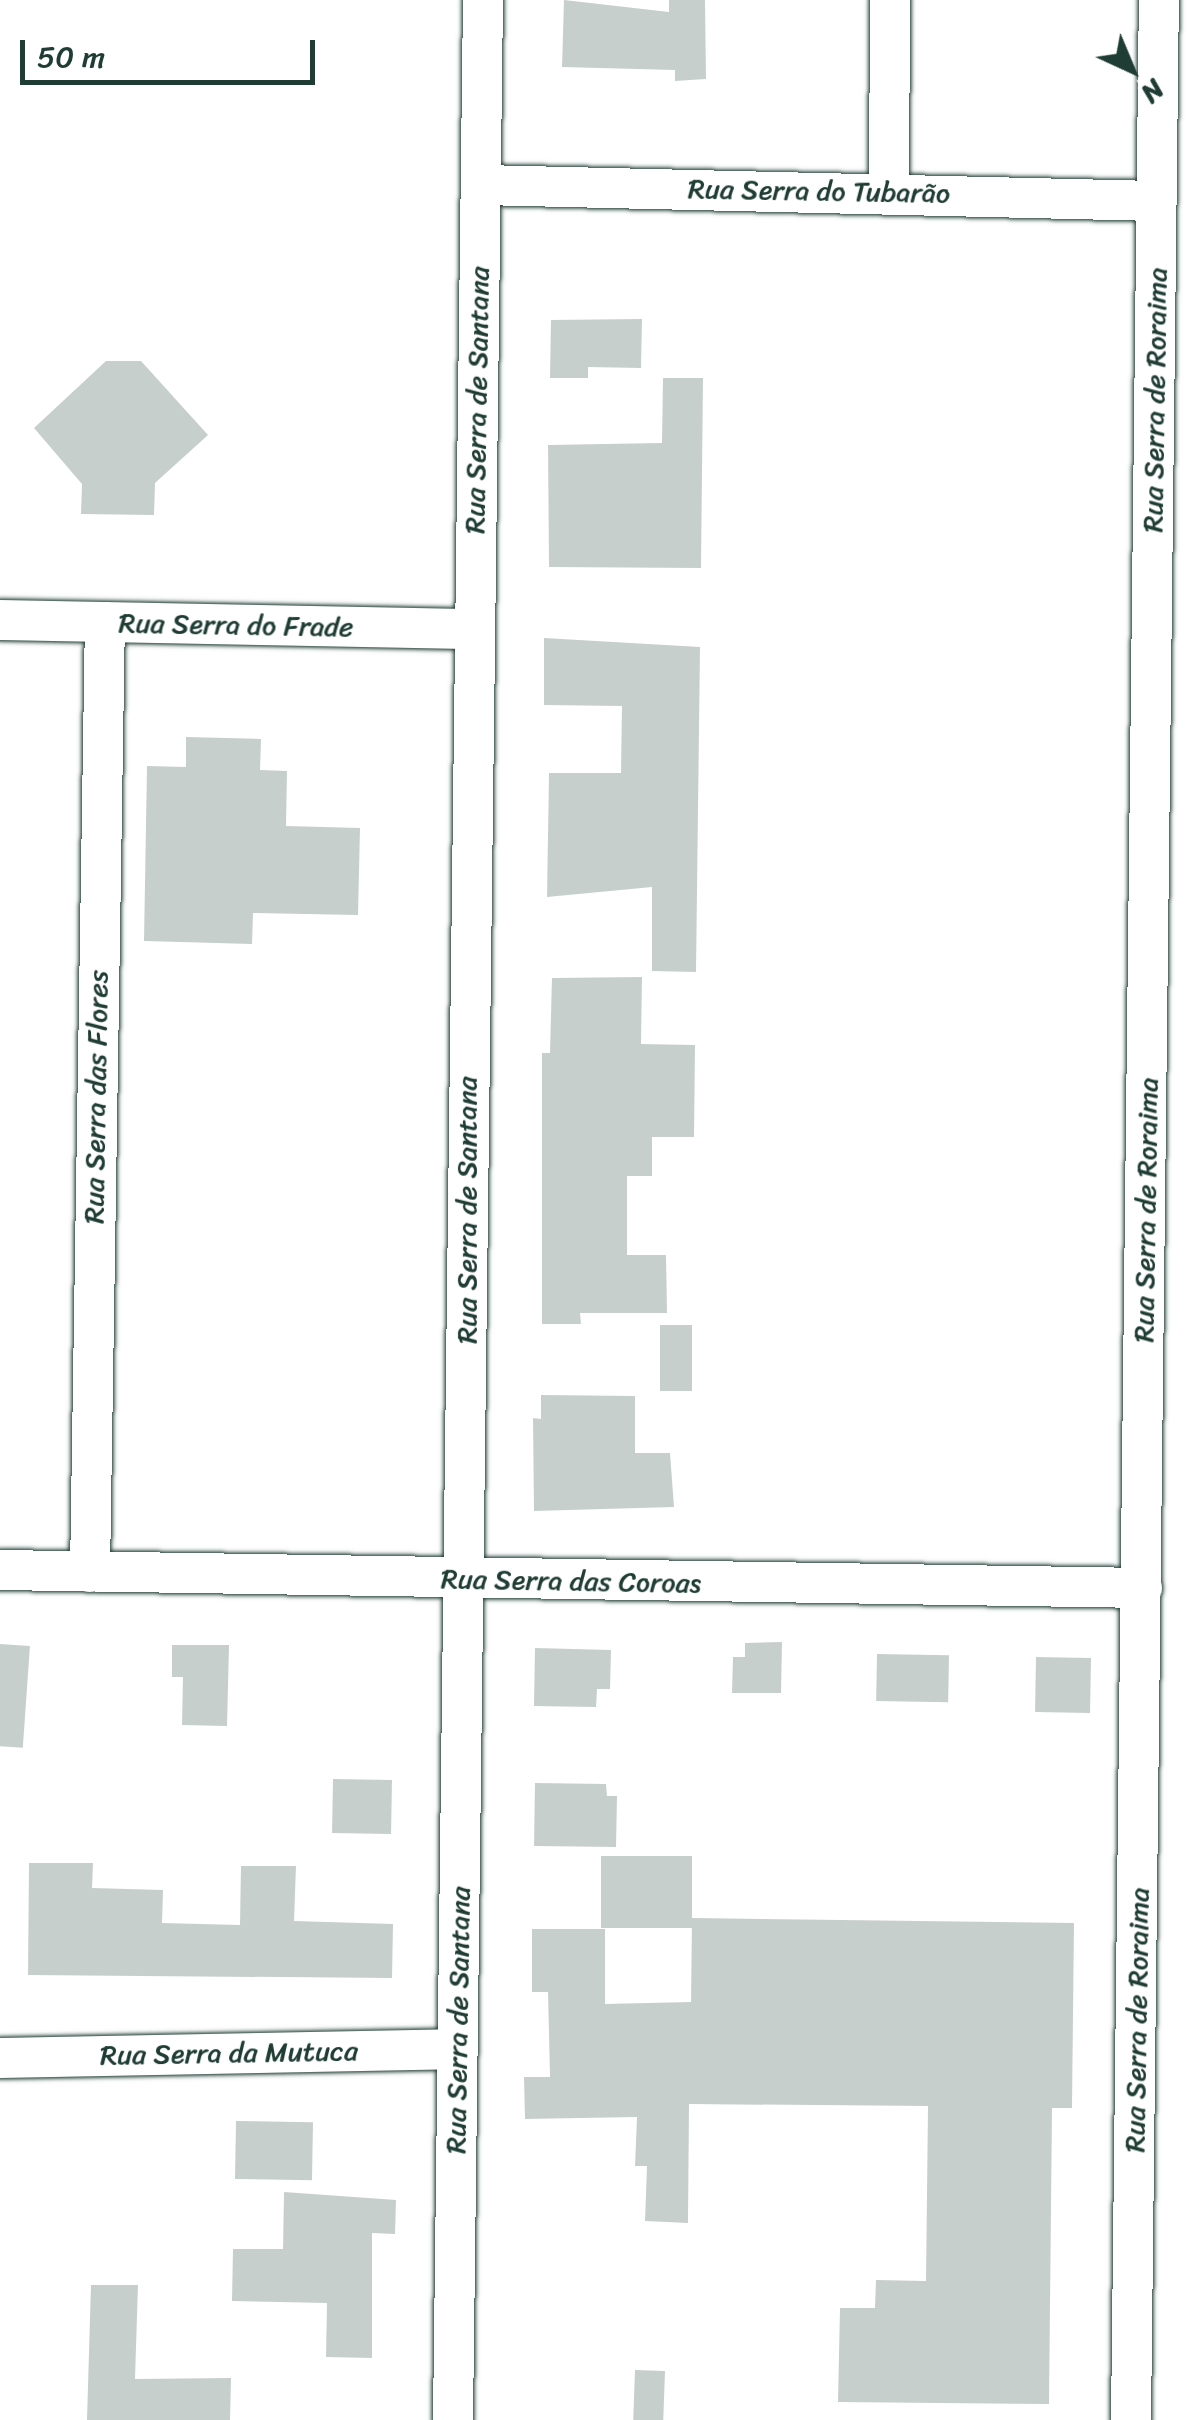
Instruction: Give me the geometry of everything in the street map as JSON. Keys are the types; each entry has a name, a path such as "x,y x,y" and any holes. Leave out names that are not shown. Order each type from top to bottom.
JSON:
{"street":[{"name":"Rua Serra de Santana","path":"453,2420 482,0"},
{"path":"888,191 890,0"},
{"name":"Rua Serra de Roraima","path":"1131,2420 1159,0"},
{"name":"Rua Serra do Tubarão","path":"482,186 888,191 1156,201"},
{"name":"Rua Serra do Frade","path":"0,620 472,629"},
{"name":"Rua Serra das Flores","path":"90,1572 105,622"},
{"name":"Rua Serra das Coroas","path":"0,1570 1142,1588"},
{"name":"Rua Serra da Mutuca","path":"0,2058 458,2049"}],"building":[{"path":"564,0 669,12 669,0 705,0 706,79 675,81 675,70 562,67"},
{"path":"642,319 641,368 588,367 588,378 550,378 551,320"},
{"path":"106,361 141,361 208,435 155,483 154,515 81,514 82,484 34,428"},
{"path":"663,378 703,378 701,568 549,567 548,445 662,443"},
{"path":"544,638 700,647 696,972 652,971 652,887 547,897 549,773 621,773 622,706 544,705"},
{"path":"186,737 261,739 260,770 287,771 286,826 360,828 358,915 253,913 252,944 144,941 147,766 186,767"},
{"path":"642,977 641,1044 695,1045 694,1137 652,1137 652,1176 627,1176 627,1255 666,1255 667,1313 580,1313 581,1324 542,1324 542,1053 550,1053 552,978"},
{"path":"660,1325 692,1325 692,1391 660,1391"},
{"path":"541,1395 635,1396 635,1453 670,1453 674,1507 534,1511 533,1418 541,1419"},
{"path":"782,1642 781,1693 732,1693 733,1657 745,1657 745,1643"},
{"path":"0,1644 30,1646 23,1748 0,1746"},
{"path":"172,1645 229,1645 227,1726 182,1725 183,1677 172,1677"},
{"path":"535,1648 611,1650 610,1689 597,1689 596,1707 534,1706"},
{"path":"877,1654 949,1655 948,1702 876,1701"},
{"path":"1036,1657 1091,1658 1090,1713 1035,1712"},
{"path":"333,1779 392,1780 391,1834 332,1833"},
{"path":"535,1783 606,1784 607,1796 617,1796 616,1847 534,1846"},
{"path":"601,1856 692,1856 692,1928 601,1928"},
{"path":"29,1863 93,1863 92,1888 163,1890 162,1923 240,1925 241,1866 296,1866 294,1921 393,1924 392,1978 28,1975"},
{"path":"692,1918 1074,1923 1072,2108 1052,2108 1049,2404 838,2402 840,2308 875,2308 876,2280 926,2281 928,2106 689,2104 688,2223 645,2221 647,2166 635,2166 637,2117 525,2119 524,2077 550,2077 548,1992 532,1992 532,1929 605,1929 605,2004 691,2002"},
{"path":"236,2121 313,2122 312,2180 235,2179"},
{"path":"284,2192 396,2200 395,2234 372,2233 372,2358 326,2357 327,2303 232,2301 233,2249 283,2249"},
{"path":"91,2285 138,2285 135,2379 231,2378 230,2420 87,2420"},
{"path":"635,2370 665,2371 663,2420 633,2420"}]}
